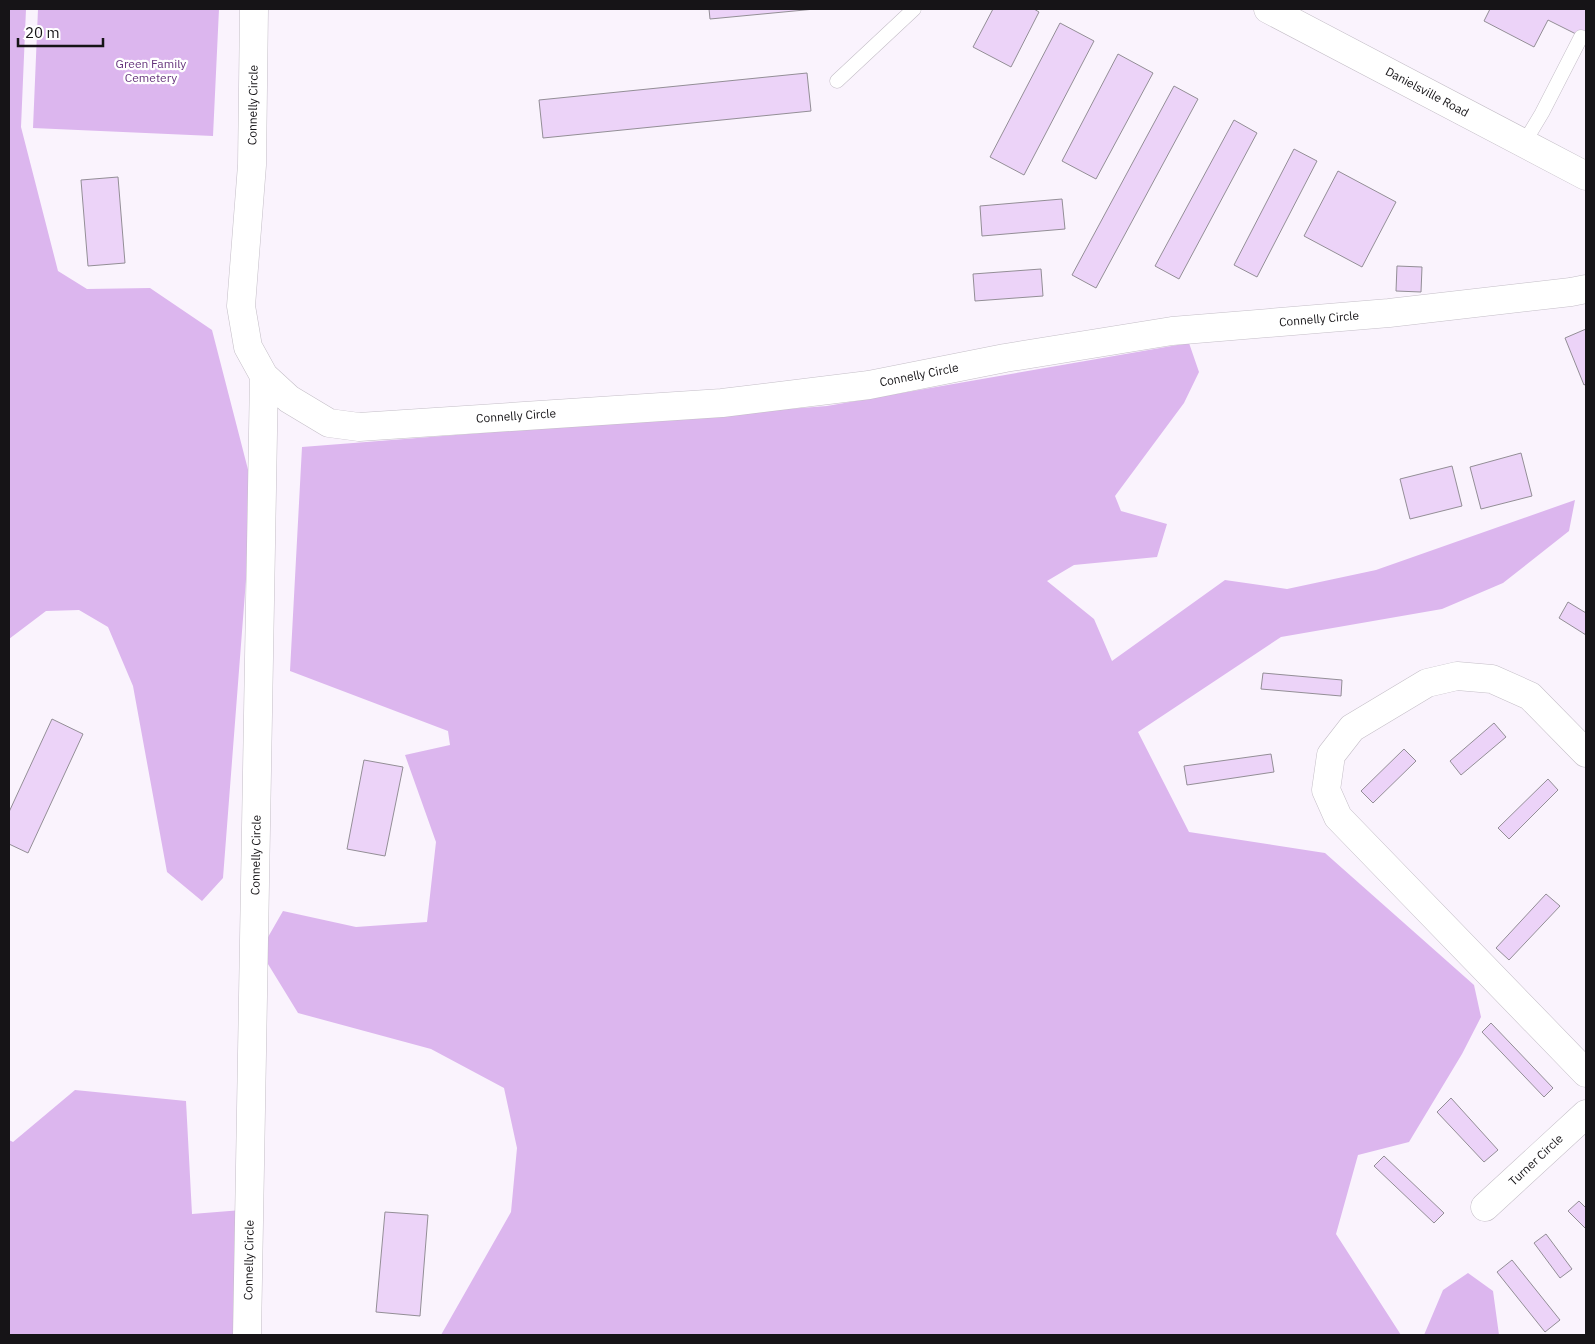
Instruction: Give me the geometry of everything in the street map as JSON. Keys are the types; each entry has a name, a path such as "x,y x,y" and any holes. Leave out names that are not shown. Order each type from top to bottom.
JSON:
{"street":[{"name":"Connelly Circle","path":"254,9 252,165 241,306 248,347 264,376 289,399 329,423 359,427 722,403 869,385 1005,358 1172,331 1389,313 1586,289"},
{"name":"Danielsville Road","path":"1268,9 1586,176"},
{"name":"Connelly Circle","path":"248,1335 264,376"},
{"path":"1586,753 1530,696 1492,679 1457,676 1427,683 1352,728 1331,755 1326,790 1338,817 1586,1073"},
{"name":"Turner Circle","path":"1485,1207 1586,1114"}],"lane":[{"path":"837,81 914,9"},
{"path":"1524,143 1542,113 1581,37"}],"green space":[{"path":"9,9 26,9 21,127 58,271 87,289 150,288 212,330 253,489 223,878 202,901 167,872 133,686 108,627 79,610 46,611 9,639"},
{"name":"Green Family Cemetery","path":"38,9 219,9 213,136 33,128"},
{"path":"1189,343 1199,372 1184,403 1115,496 1121,511 1167,524 1157,557 1074,565 1047,581 1094,619 1112,661 1225,580 1287,589 1376,570 1575,500 1569,531 1503,583 1442,609 1281,637 1138,732 1189,832 1325,853 1474,985 1481,1017 1462,1054 1409,1142 1358,1155 1336,1234 1401,1335 441,1335 511,1212 517,1148 504,1088 431,1049 298,1013 260,951 283,911 356,927 427,922 436,842 405,755 450,745 448,731 290,671 302,447 827,406"},
{"path":"75,1090 186,1101 192,1214 242,1210 236,1335 9,1335 9,1140 13,1142"},
{"path":"1468,1273 1493,1291 1499,1335 1424,1335 1443,1290"}],"building":[{"path":"709,9 815,9 710,19"},
{"path":"993,9 1034,9 1039,12 1011,67 973,47"},
{"path":"1490,9 1586,9 1586,39 1548,20 1534,47 1484,21"},
{"path":"1060,23 1094,41 1024,175 990,157"},
{"path":"1118,54 1153,73 1096,179 1062,161"},
{"path":"807,73 811,111 543,138 539,100"},
{"path":"1174,86 1198,99 1096,288 1072,275"},
{"path":"1234,120 1257,133 1179,279 1155,266"},
{"path":"1294,149 1317,161 1257,277 1234,265"},
{"path":"1338,171 1396,202 1362,267 1304,236"},
{"path":"118,177 125,263 88,266 81,180"},
{"path":"1062,199 1065,229 982,236 980,206"},
{"path":"1397,266 1422,267 1421,292 1396,291"},
{"path":"1041,269 1043,296 975,301 973,274"},
{"path":"1586,329 1586,384 1584,385 1565,338"},
{"path":"1521,453 1532,496 1481,509 1470,467"},
{"path":"1452,466 1462,506 1410,519 1400,479"},
{"path":"1568,602 1586,613 1586,635 1559,618"},
{"path":"1263,673 1342,680 1341,696 1261,689"},
{"path":"52,719 83,734 28,853 9,844 9,812"},
{"path":"1494,723 1506,737 1461,775 1450,761"},
{"path":"1404,749 1416,761 1373,803 1361,791"},
{"path":"1271,754 1274,772 1187,785 1184,766"},
{"path":"364,760 403,767 385,856 347,849"},
{"path":"1548,779 1558,790 1509,839 1498,828"},
{"path":"1546,894 1560,906 1509,960 1496,948"},
{"path":"1491,1023 1553,1088 1544,1097 1482,1032"},
{"path":"1451,1098 1498,1150 1484,1162 1437,1112"},
{"path":"1384,1156 1444,1213 1434,1223 1374,1166"},
{"path":"1579,1201 1586,1208 1586,1229 1568,1211"},
{"path":"385,1212 428,1215 420,1316 376,1312"},
{"path":"1546,1234 1572,1269 1560,1278 1534,1243"},
{"path":"1512,1260 1560,1320 1545,1332 1497,1272"}]}
